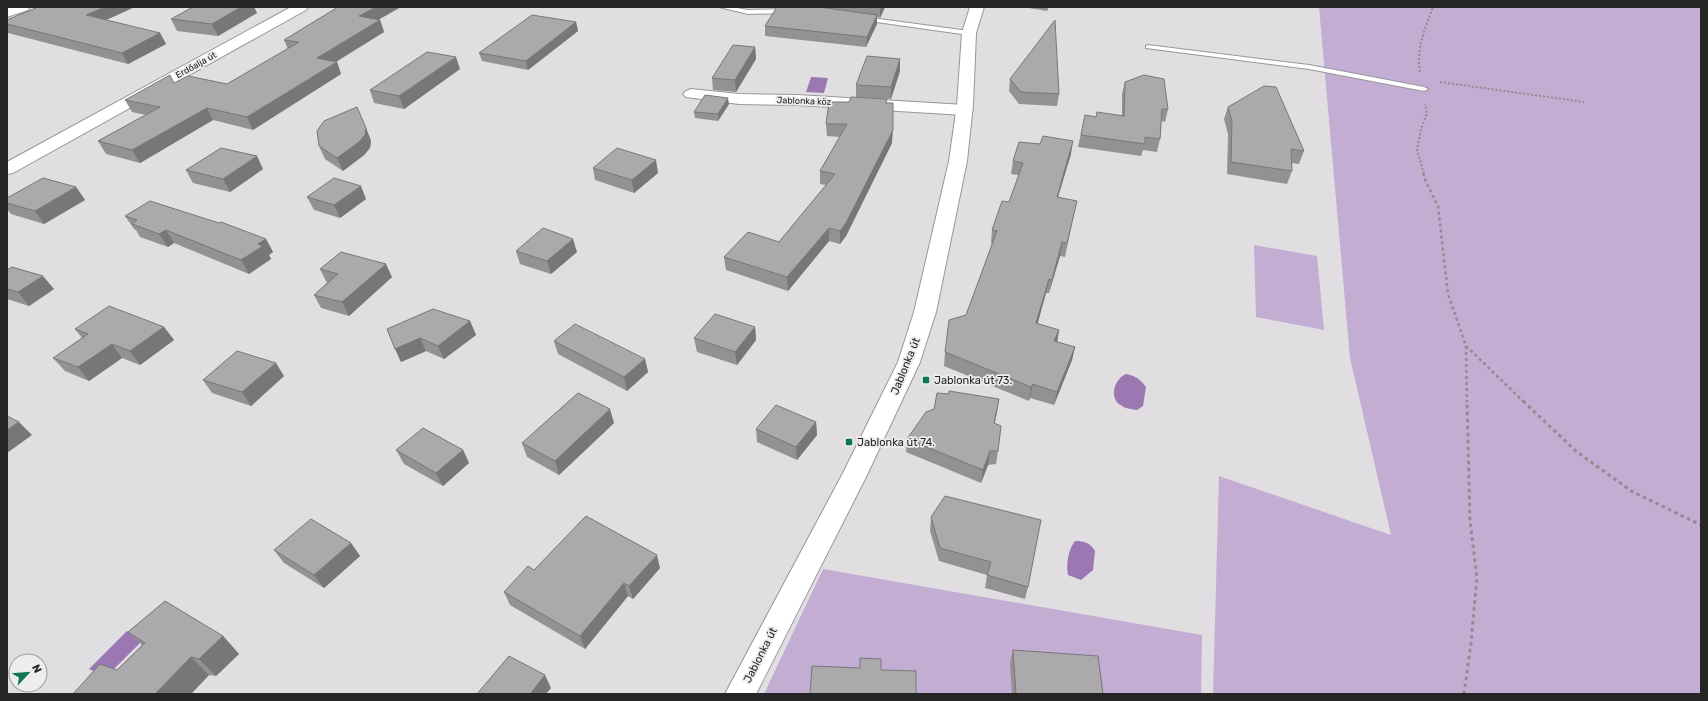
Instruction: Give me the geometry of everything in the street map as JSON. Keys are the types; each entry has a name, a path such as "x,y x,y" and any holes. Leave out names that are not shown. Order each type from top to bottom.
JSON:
{"street":[{"path":"7,13 23,7"},
{"name":"Erdőalja út","path":"7,168 301,7"},
{"name":"Jablonka út","path":"740,694 854,474 909,362 925,312 958,160 964,110 969,33 977,7"},
{"name":"Jablonka köz","path":"691,94 740,99 797,100 964,110"}],"lane":[{"path":"722,7 748,12 796,11"},
{"path":"855,18 969,33"},
{"path":"1148,47 1309,67 1424,89"}],"path":[{"path":"1433,7 1421,38 1417,62 1424,89 1427,113 1421,129 1417,150 1426,182 1438,206 1448,294 1466,346 1470,521 1477,577 1464,694"},
{"path":"1422,80 1584,102"},
{"path":"1466,346 1577,452 1632,492 1701,525"}],"shaded area":[{"path":"1319,7 1701,7 1701,694 1213,694 1219,476 1391,535 1350,358"},
{"path":"811,77 828,78 824,93 806,92"},
{"path":"1254,245 1317,256 1324,330 1256,317"},
{"path":"1126,374 1138,378 1146,387 1143,406 1137,410 1124,407 1115,399 1114,389 1116,384 1118,380"},
{"path":"1075,541 1087,543 1095,551 1093,570 1081,580 1068,575 1068,558"},
{"path":"823,569 1202,635 1201,694 764,694"},
{"path":"127,631 144,639 106,677 89,669"}],"building":[{"path":"38,7 105,7 86,15 160,33 122,53 7,24 7,20"},
{"path":"193,7 241,7 212,24 171,19"},
{"path":"338,7 376,7 359,16 380,20 317,58 337,62 247,117 207,108 132,150 98,141 160,107 125,100 170,75 174,83 188,76 227,84 299,42 284,40"},
{"path":"777,7 819,7 877,15 867,37 765,26"},
{"path":"532,15 576,22 526,61 479,53"},
{"path":"1055,20 1059,94 1021,92 1010,79"},
{"path":"733,45 755,47 735,80 712,78"},
{"path":"427,52 456,57 399,96 370,90"},
{"path":"867,56 900,59 891,87 856,85"},
{"path":"1144,75 1164,79 1168,109 1162,109 1160,139 1145,137 1145,144 1081,135 1085,115 1096,117 1097,112 1124,116 1125,82"},
{"path":"1264,86 1276,87 1304,151 1291,149 1292,171 1231,162 1232,121 1228,107"},
{"path":"705,95 728,98 718,114 694,112"},
{"path":"851,97 887,99 886,103 893,103 893,130 846,223 840,231 829,228 787,277 724,257 748,232 779,242 835,174 820,171 847,124 826,124 829,102 849,102"},
{"path":"357,107 366,128 365,135 359,142 337,158 319,146 317,131 324,121"},
{"path":"1043,136 1073,141 1057,197 1077,201 1067,243 1062,242 1052,280 1049,279 1036,323 1059,330 1054,341 1075,347 1057,392 1033,384 1031,387 945,352 949,320 966,315 997,231 992,230 1002,201 1009,202 1023,163 1013,161 1019,142 1040,144"},
{"path":"221,148 257,156 223,179 186,170"},
{"path":"617,148 656,160 632,180 593,168"},
{"path":"43,178 76,187 35,211 7,203 7,198"},
{"path":"334,178 361,186 334,205 307,197"},
{"path":"150,201 219,223 221,222 266,239 258,244 263,246 241,260 166,230 159,234 132,224 137,220 125,216"},
{"path":"543,228 573,239 547,261 516,251"},
{"path":"341,252 386,264 342,302 314,295 338,274 320,269"},
{"path":"12,267 43,276 18,292 7,289 7,270"},
{"path":"109,306 164,327 130,351 112,344 78,367 53,358 88,334 75,329"},
{"path":"433,309 470,321 438,346 420,338 395,349 387,329"},
{"path":"715,314 755,327 735,352 694,338"},
{"path":"575,324 645,359 624,377 554,341"},
{"path":"237,351 276,363 242,392 203,380"},
{"path":"949,391 999,399 994,423 1001,426 998,451 990,451 983,470 907,439 926,412 934,409 937,393 949,394"},
{"path":"578,393 610,409 555,461 522,443"},
{"path":"776,405 816,422 796,447 756,429"},
{"path":"7,416 19,422 7,430"},
{"path":"423,428 463,450 436,473 396,450"},
{"path":"945,496 1041,520 1028,587 987,575 991,562 940,548 931,517"},
{"path":"586,516 657,555 629,586 624,583 580,636 504,592 528,566 534,570"},
{"path":"311,519 351,543 314,575 274,550"},
{"path":"165,601 223,636 199,659 191,657 155,694 73,694 100,664 117,670 145,643 128,632"},
{"path":"1013,650 1098,656 1103,694 1016,694"},
{"path":"509,656 545,675 530,694 477,694"},
{"path":"860,658 881,659 881,670 916,671 916,694 810,694 812,666 860,668"}],"place":[{"name":"Jablonka út 73.","path":"926,380"},
{"name":"Jablonka út 74.","path":"849,442"}]}
